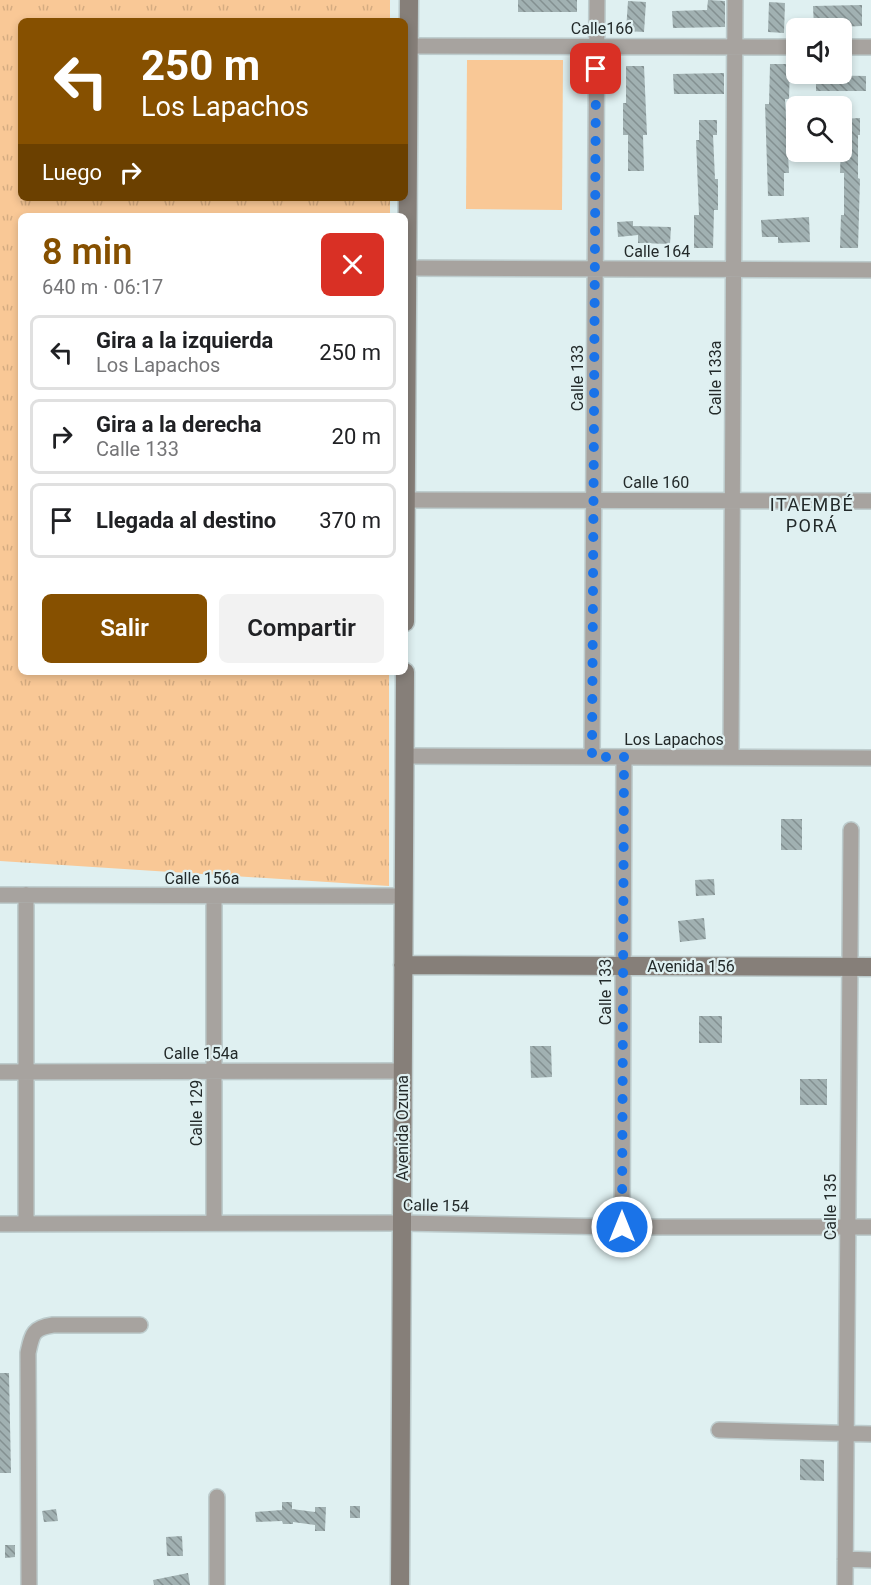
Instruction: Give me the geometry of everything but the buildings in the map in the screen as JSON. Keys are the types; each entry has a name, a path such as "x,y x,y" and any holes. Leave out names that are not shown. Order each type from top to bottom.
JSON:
{"main road":[{"path":"408,46 409,0"},
{"name":"Avenida Ozuna","path":"400,1585 405,675"},
{"name":"Avenida 156","path":"403,965 871,967"}],"street":[{"name":"Calle 133","path":"592,757 597,0"},
{"name":"Calle 133a","path":"731,757 735,0"},
{"name":"Calle166","path":"408,46 786,47"},
{"path":"852,47 871,47"},
{"name":"Calle 164","path":"408,268 871,270"},
{"name":"Calle 160","path":"408,500 871,501"},
{"name":"Los Lapachos","path":"404,756 871,758"},
{"name":"Calle 133","path":"622,1227 624,757"},
{"name":"Calle 135","path":"844,1585 851,830"},
{"name":"Calle 156a","path":"0,895 403,896"},
{"path":"26,895 26,1224"},
{"name":"Calle 129","path":"214,896 214,1223"},
{"name":"Calle 154a","path":"0,1072 402,1071"},
{"name":"Calle 154","path":"0,1224 401,1223 622,1227 871,1227"},
{"path":"29,1585 28,1353 33,1334 40,1327 102,1323 140,1325"},
{"path":"718,1430 871,1434"},
{"path":"217,1497 217,1585"},
{"path":"845,1559 871,1560"}],"green space":[{"path":"0,0 390,0 390,18 18,18 18,201 390,201 390,213 18,213 18,675 389,675 389,886 0,861"},
{"path":"467,60 563,60 562,210 466,209"}],"district":[{"name":"ITAEMBÉ PORÁ","path":"812,515"}],"route":[{"path":"596,69 592,757 624,757 622,1227"}]}
